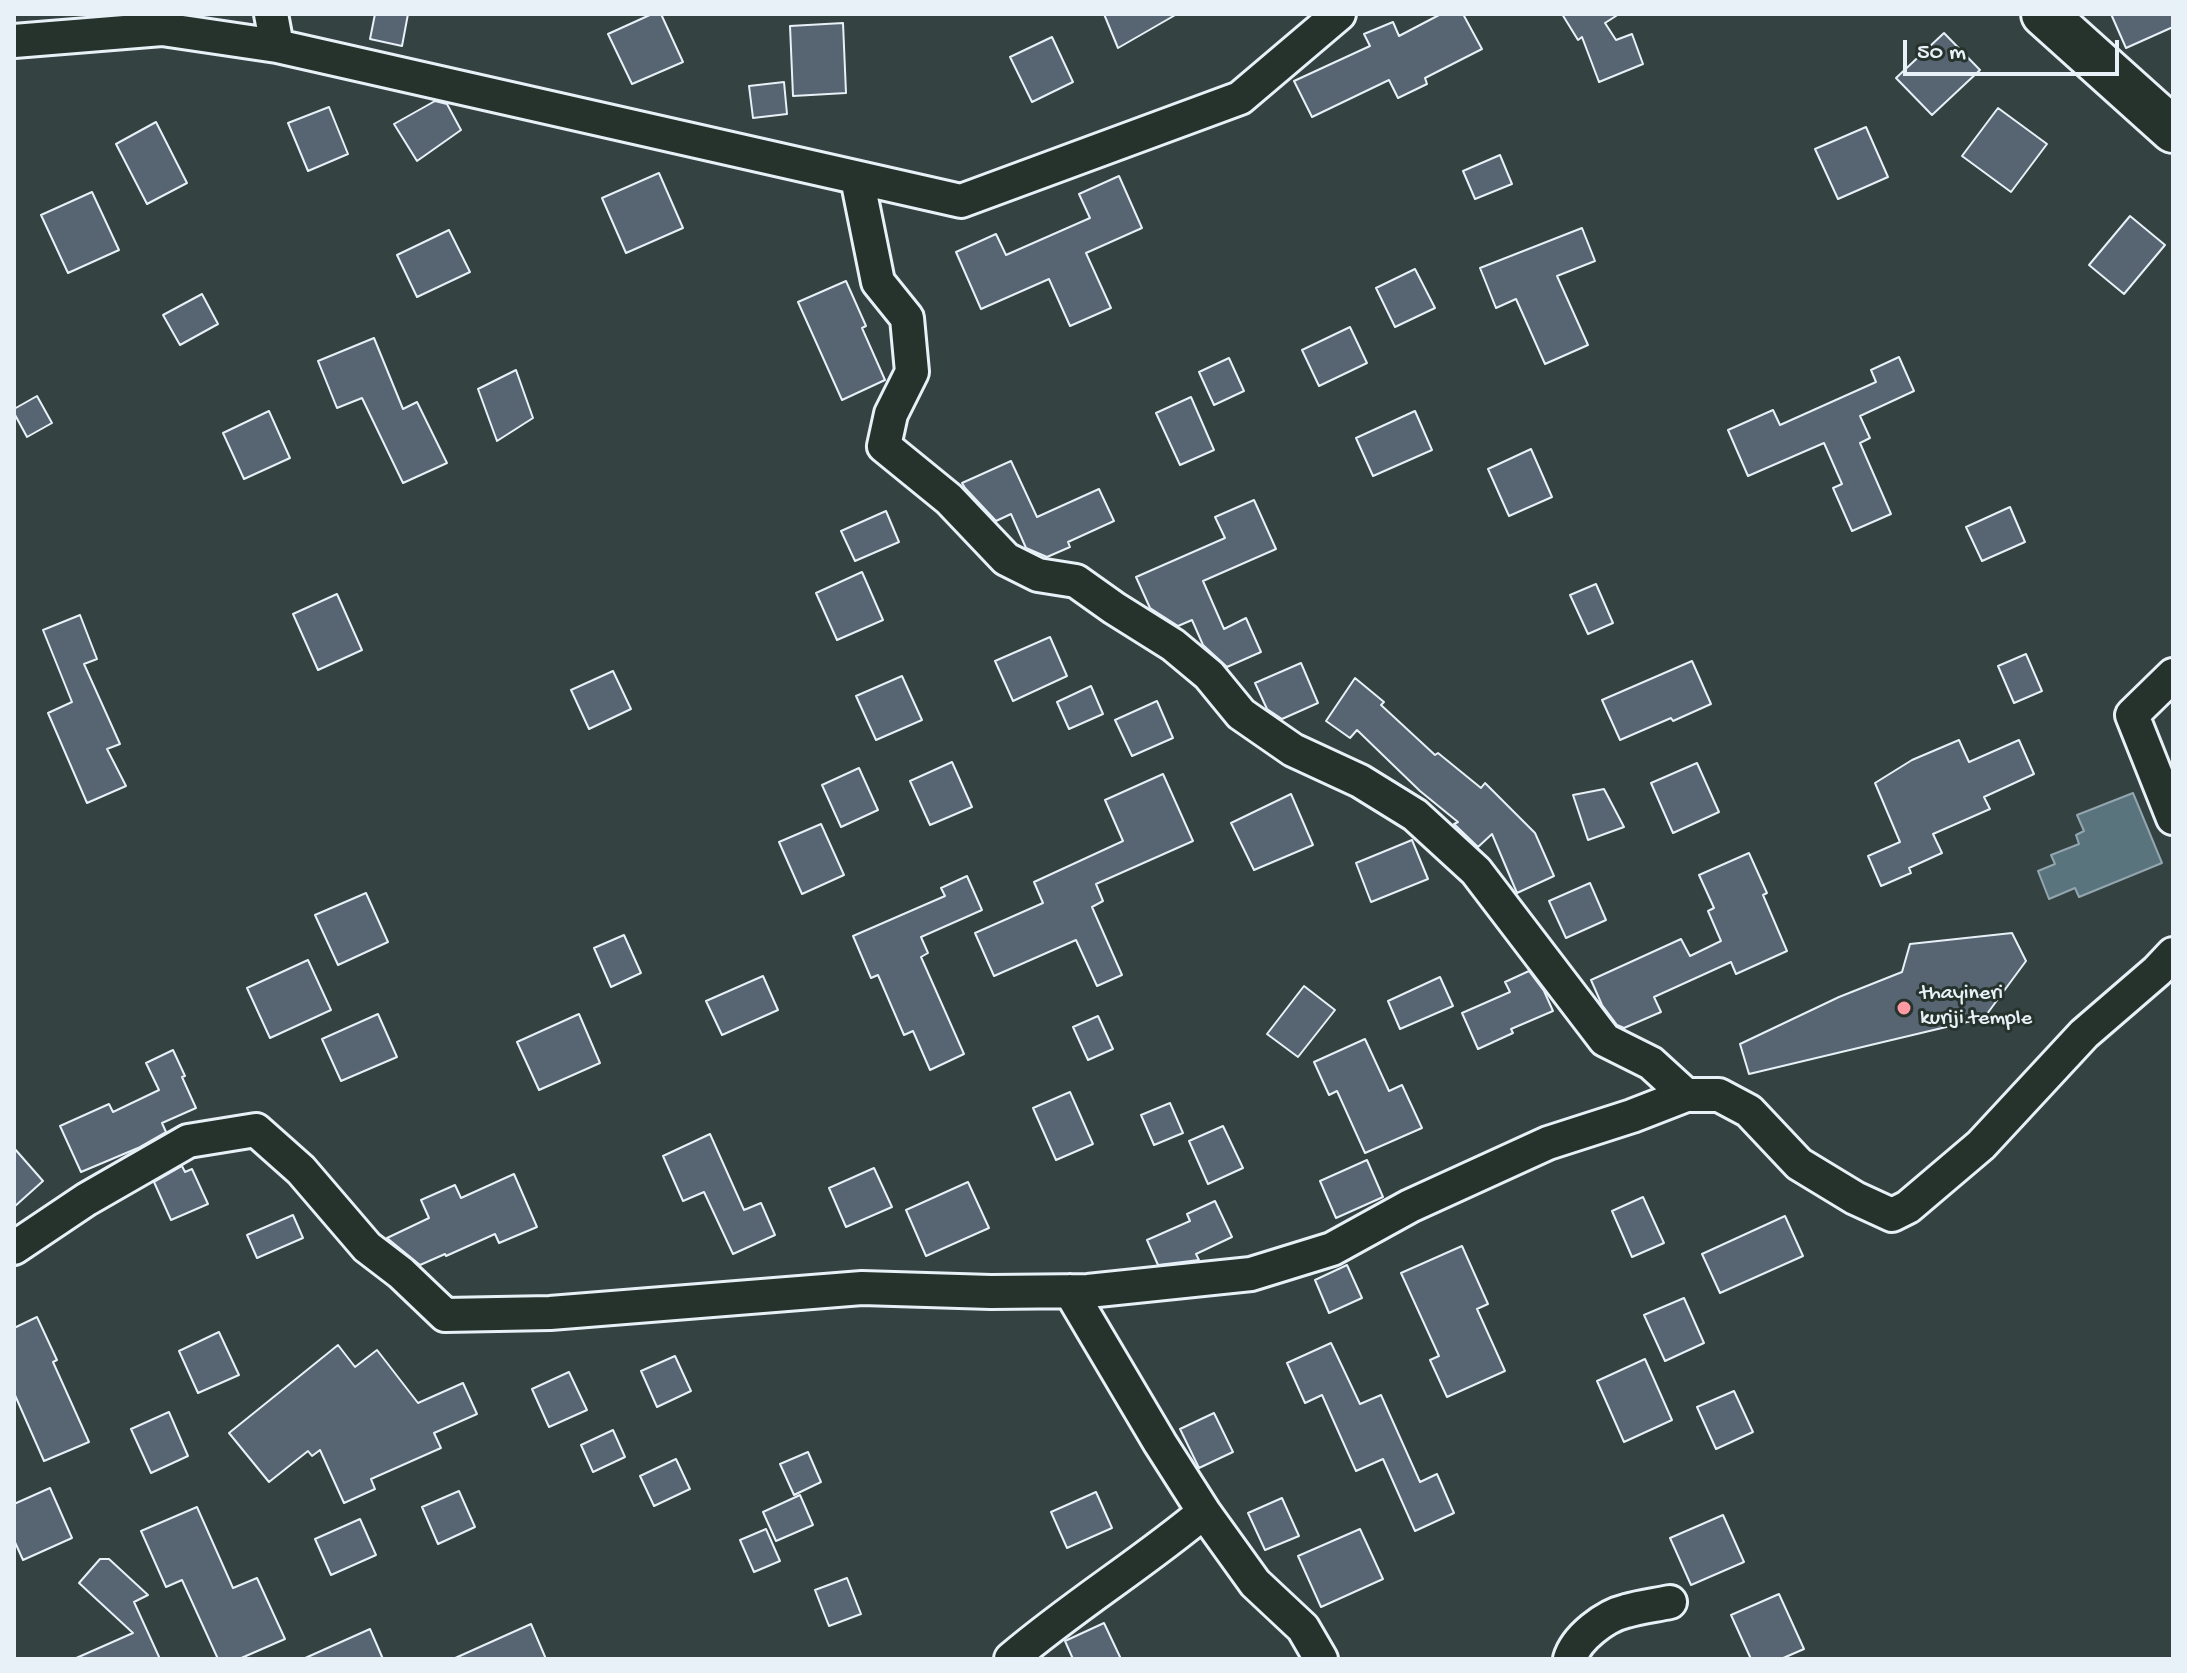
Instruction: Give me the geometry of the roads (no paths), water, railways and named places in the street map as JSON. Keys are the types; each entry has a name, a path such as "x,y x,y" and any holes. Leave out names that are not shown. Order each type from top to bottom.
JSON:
{"main road":[{"path":"2044,14 2173,130"}],"street":[{"path":"271,14 277,46"},
{"path":"14,41 162,29 277,46 961,201 1240,98 1339,14"},
{"path":"857,178 878,282 907,318 912,372 891,414 884,446 949,499 1006,559 1038,575 1076,581 1173,645 1209,675 1241,714 1293,750 1360,781 1415,815 1476,871 1605,1040 1651,1063 1686,1095"},
{"path":"2173,675 2132,715 2173,818"},
{"path":"14,1248 87,1199 188,1141 256,1130 301,1170 367,1247 401,1273 445,1315 550,1313 862,1288 991,1292 1114,1289 1251,1274 1332,1249 1410,1206 1548,1143 1686,1095 1719,1095 1749,1111 1799,1164 1855,1198 1892,1215 1908,1207 1981,1145 2084,1034 2173,954"},
{"path":"1070,1291 1204,1512 1255,1583 1303,1628 1321,1659"},
{"path":"1011,1659 1164,1546 1204,1512"},
{"path":"1570,1659 1573,1648 1591,1630 1623,1611 1670,1602"}],"water":[{"path":"2133,793 2162,863 2079,897 2075,888 2049,899 2038,871 2055,864 2051,855 2079,844 2076,835 2084,831 2077,815"}],"place":[{"name":"thayineri kuriji temple","path":"1904,1008"}]}
